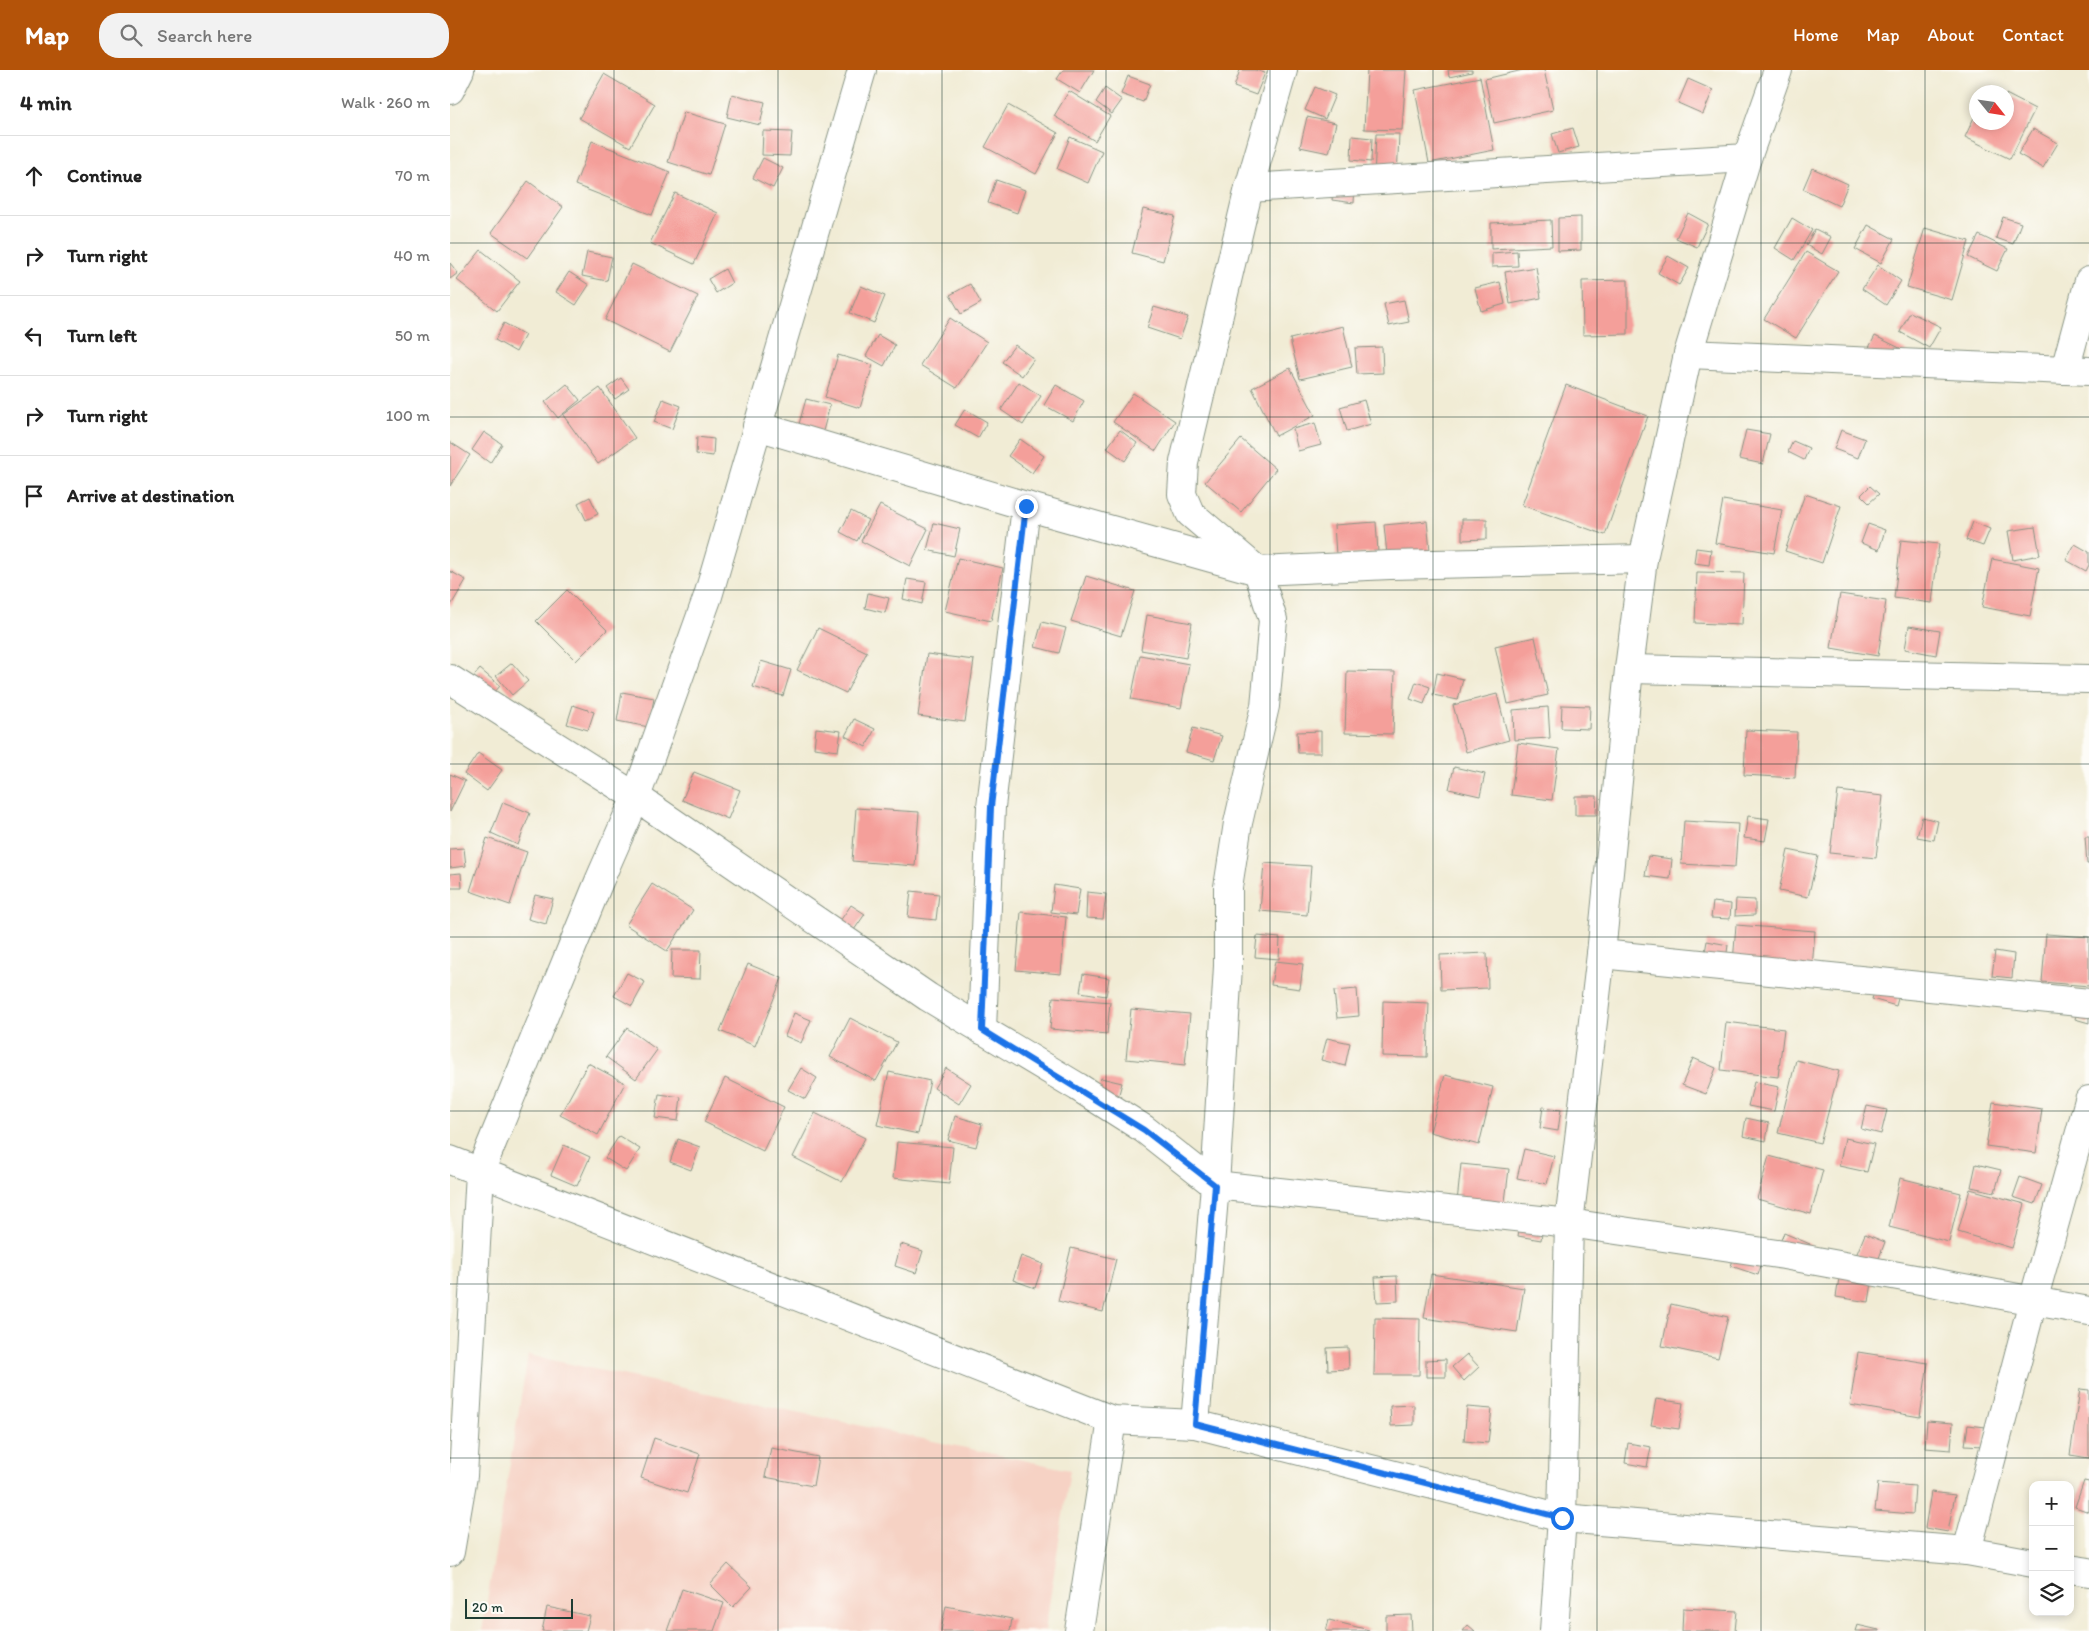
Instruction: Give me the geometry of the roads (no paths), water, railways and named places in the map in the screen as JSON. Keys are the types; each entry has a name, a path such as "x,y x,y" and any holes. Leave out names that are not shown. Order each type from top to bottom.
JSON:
{"street":[{"path":"450,90 460,70"},
{"path":"450,1552 480,1172 600,879 636,797 708,596 862,70"},
{"path":"1195,1424 1215,1185 1228,966 1228,887 1238,822 1265,706 1271,658 1273,620 1258,571 1190,513 1182,494 1184,462 1249,188 1283,70"},
{"path":"1554,1631 1562,1518 1569,1223 1601,954 1629,669 1643,559 1688,354 1746,158 1778,70"},
{"path":"1249,188 1746,158"},
{"path":"1688,354 2077,370 2089,281"},
{"path":"758,426 1026,506 1258,571 1390,565 1643,559"},
{"path":"982,1030 991,807 1026,506"},
{"path":"1629,669 2089,679"},
{"path":"450,678 636,797 928,997 1144,1130 1215,1185 1569,1223 1784,1255 2089,1311"},
{"path":"1601,954 2089,1003"},
{"path":"1967,1551 2032,1301 2089,1100"},
{"path":"450,1160 1112,1420 1195,1424 1562,1518 1967,1551 2029,1562"},
{"path":"1079,1631 1112,1420"},
{"path":"2074,1570 2089,1572"}]}
